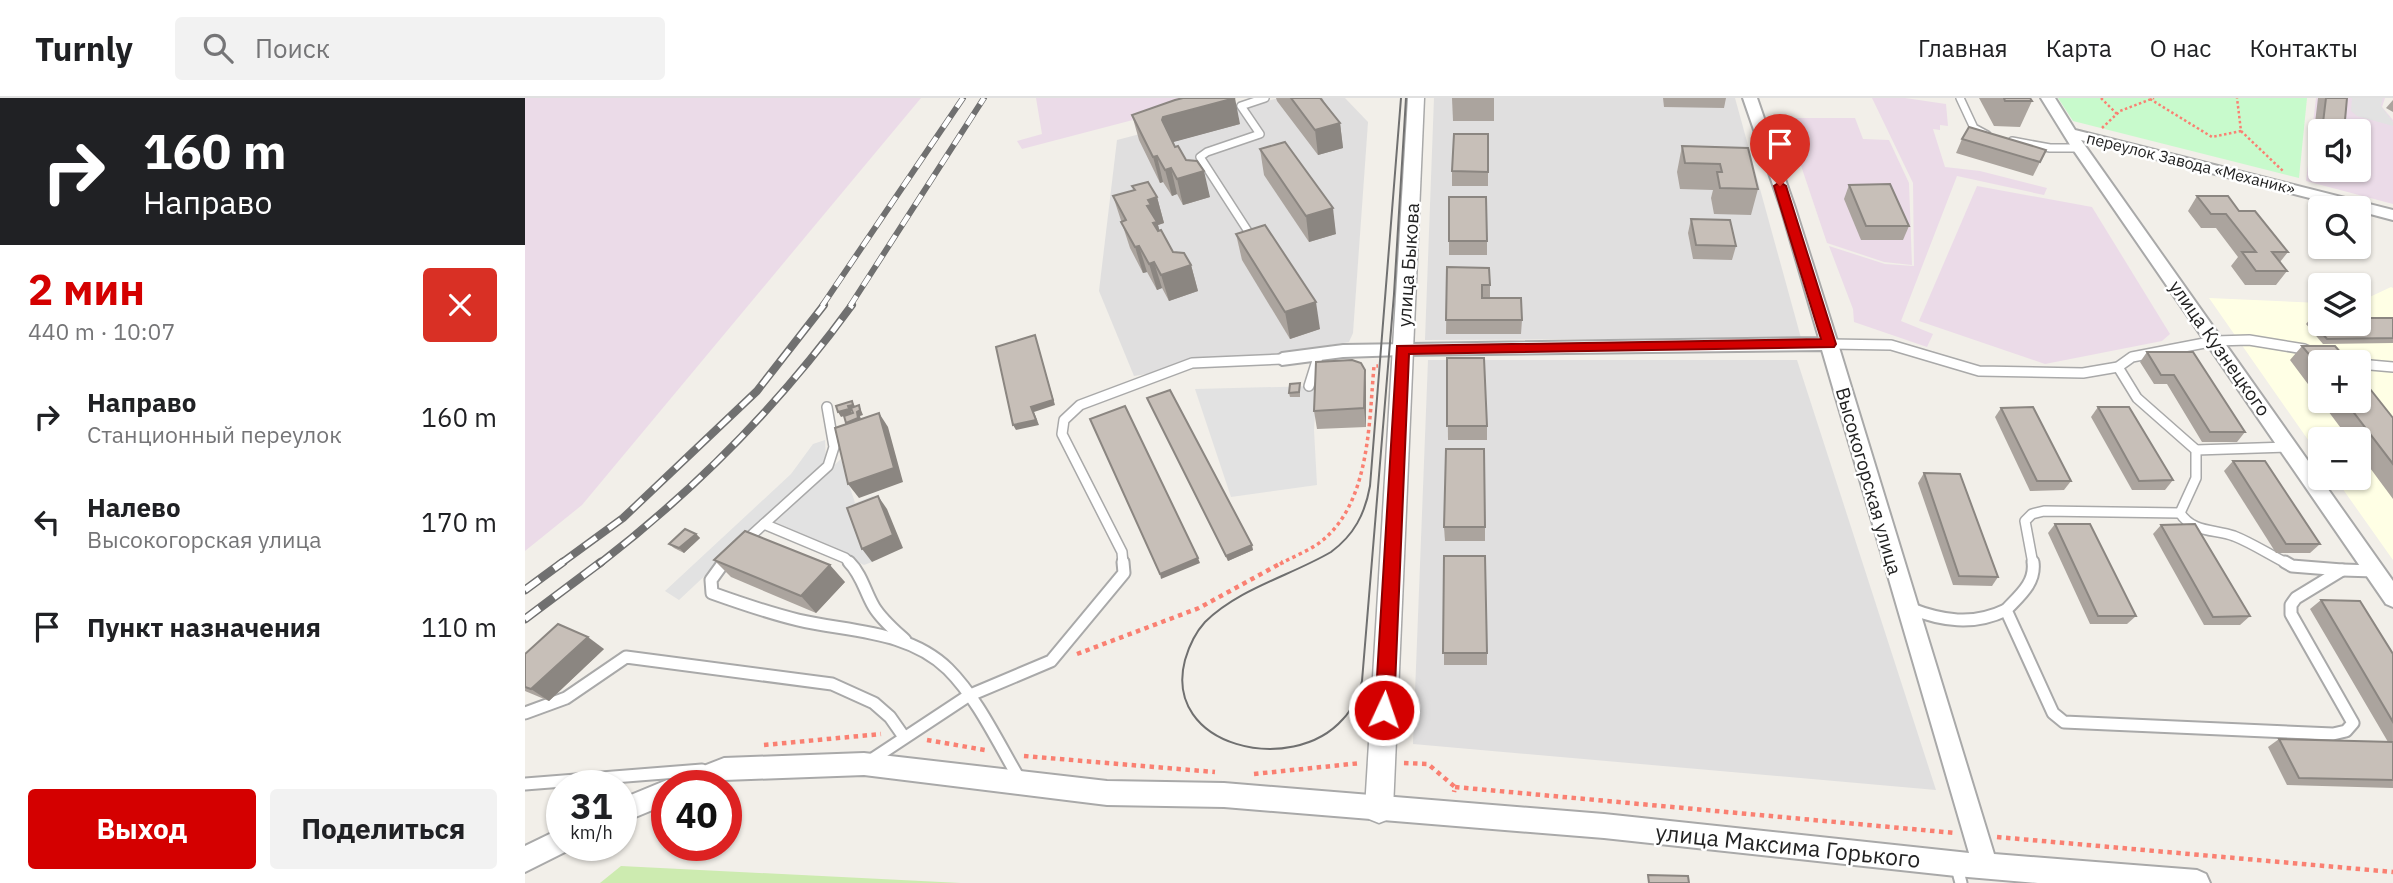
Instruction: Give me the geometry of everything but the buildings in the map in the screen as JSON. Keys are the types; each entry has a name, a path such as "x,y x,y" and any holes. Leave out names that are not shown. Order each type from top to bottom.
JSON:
{"street":[{"name":"улица Быкова","path":"1379,809 1416,98"},
{"name":"Высокогорская улица","path":"1750,98 1788,208 1905,607 1985,865"},
{"name":"улица Кузнецкого","path":"2048,98 2074,141 2393,597"},
{"name":"переулок Завода «Механик»","path":"2074,141 2393,215"},
{"path":"1282,359 1319,354 1402,358 1829,344"},
{"name":"улица Максима Горького","path":"724,769 864,764 1107,793 1245,796 1604,826 1959,873 1985,865 2197,883"},
{"path":"525,860 546,848"}],"lane":[{"path":"1254,239 1200,157 1207,152 1260,134 1241,106 1265,98"},
{"path":"1960,98 1974,128 1988,136 2050,148 2074,141"},
{"path":"1829,344 1891,345 1979,371 2083,373 2118,367 2132,357 2215,341 2249,340 2308,351"},
{"path":"1309,386 1319,354"},
{"path":"864,764 968,696 1051,661 1124,573 1122,552 1062,434 1064,419 1080,405 1192,363 1282,359"},
{"path":"2371,366 2393,367"},
{"path":"2118,367 2137,398 2196,450 2289,447"},
{"path":"827,407 834,447 828,466 716,571 711,580 712,593 802,621 862,629 908,643 929,654 954,674 1022,783"},
{"path":"2179,513 2196,478 2196,450"},
{"path":"1905,607 1928,616 1970,621 1991,619 2006,610 2032,581 2034,558 2026,534 2025,521 2032,514 2044,511 2179,513"},
{"path":"2179,513 2186,522 2197,528 2232,536 2292,566 2375,571"},
{"path":"764,524 845,558 856,569 873,606 885,622 908,643"},
{"path":"2006,610 2053,713 2064,722 2333,734 2346,731 2353,723 2291,614 2291,605 2296,598 2341,570"},
{"path":"525,713 546,709 627,657 832,684 862,694 876,703 904,737"},
{"path":"525,784 724,769"}],"path":[{"path":"2101,98 2117,114"},
{"path":"2095,134 2117,114 2150,98 2212,137 2241,131"},
{"path":"2237,98 2241,131 2284,172"},
{"path":"1051,661 1199,608 1322,541 1335,531 1359,477 1366,447 1374,366 1402,358"},
{"path":"1247,775 1361,763 1428,764 1455,787 2393,872"},
{"path":"1194,769 1221,772"},
{"path":"1451,815 1455,787"}],"shaded area":[{"path":"525,98 921,98 582,505 525,551"},
{"path":"1036,98 1217,98 1022,149 1017,141 1042,134"},
{"path":"1279,98 1345,98 1368,122 1353,333 1349,342 1134,376 1099,291 1117,140"},
{"path":"1434,98 1735,98 1801,338 1425,340"},
{"path":"1872,98 1905,98 1946,104 1948,126 1940,125 1940,130 1933,129 1945,167 1980,171 2047,188 2044,195 1957,176 1901,321 1933,334 1927,347 1854,322 1853,309 1829,246 1885,264 1914,266 1913,183"},
{"path":"2316,98 2385,98 2382,107 2393,120 2393,204 2371,196 2310,182 2371,182 2371,119 2313,119"},
{"path":"2352,98 2383,98 2381,106 2393,126 2357,116 2351,111"},
{"path":"1785,118 1855,118 1863,139 1889,140 1909,183 1912,265 1884,262 1827,243"},
{"path":"1977,186 2092,207 2170,334 2162,341 2045,364 1919,321"},
{"path":"2393,288 2393,560 2343,490 2371,490 2371,427 2308,427 2308,440 2209,298 2308,302 2308,336 2371,336 2371,296"},
{"path":"1428,360 1797,360 1936,790 1413,744"},
{"path":"1317,386 1314,430 1317,485 1231,497 1195,389"},
{"path":"825,440 826,462 679,600 665,591 791,474 813,444"},
{"path":"841,459 855,503 873,496 877,514 858,522 872,562 864,565 773,521"}],"green space":[{"path":"2058,98 2307,98 2299,178 2073,121"},
{"path":"621,866 961,883 600,883"}],"tram line":[{"path":"1401,98 1370,486 1365,506 1352,531 1331,552 1249,591 1219,610 1198,631 1185,660 1183,690 1193,714 1211,732 1236,744 1265,749 1294,746 1321,737 1347,715 1362,681 1394,294 1406,98"}],"railway":[{"path":"822,306 963,98"},
{"path":"850,306 984,98"},
{"path":"560,564 623,518 757,391 824,305"},
{"path":"599,564 635,536 735,444 796,376 852,305"},
{"path":"525,590 563,562"},
{"path":"525,619 601,562"}],"route":[{"path":"1384,710 1402,349 1829,344 1780,186"}]}
